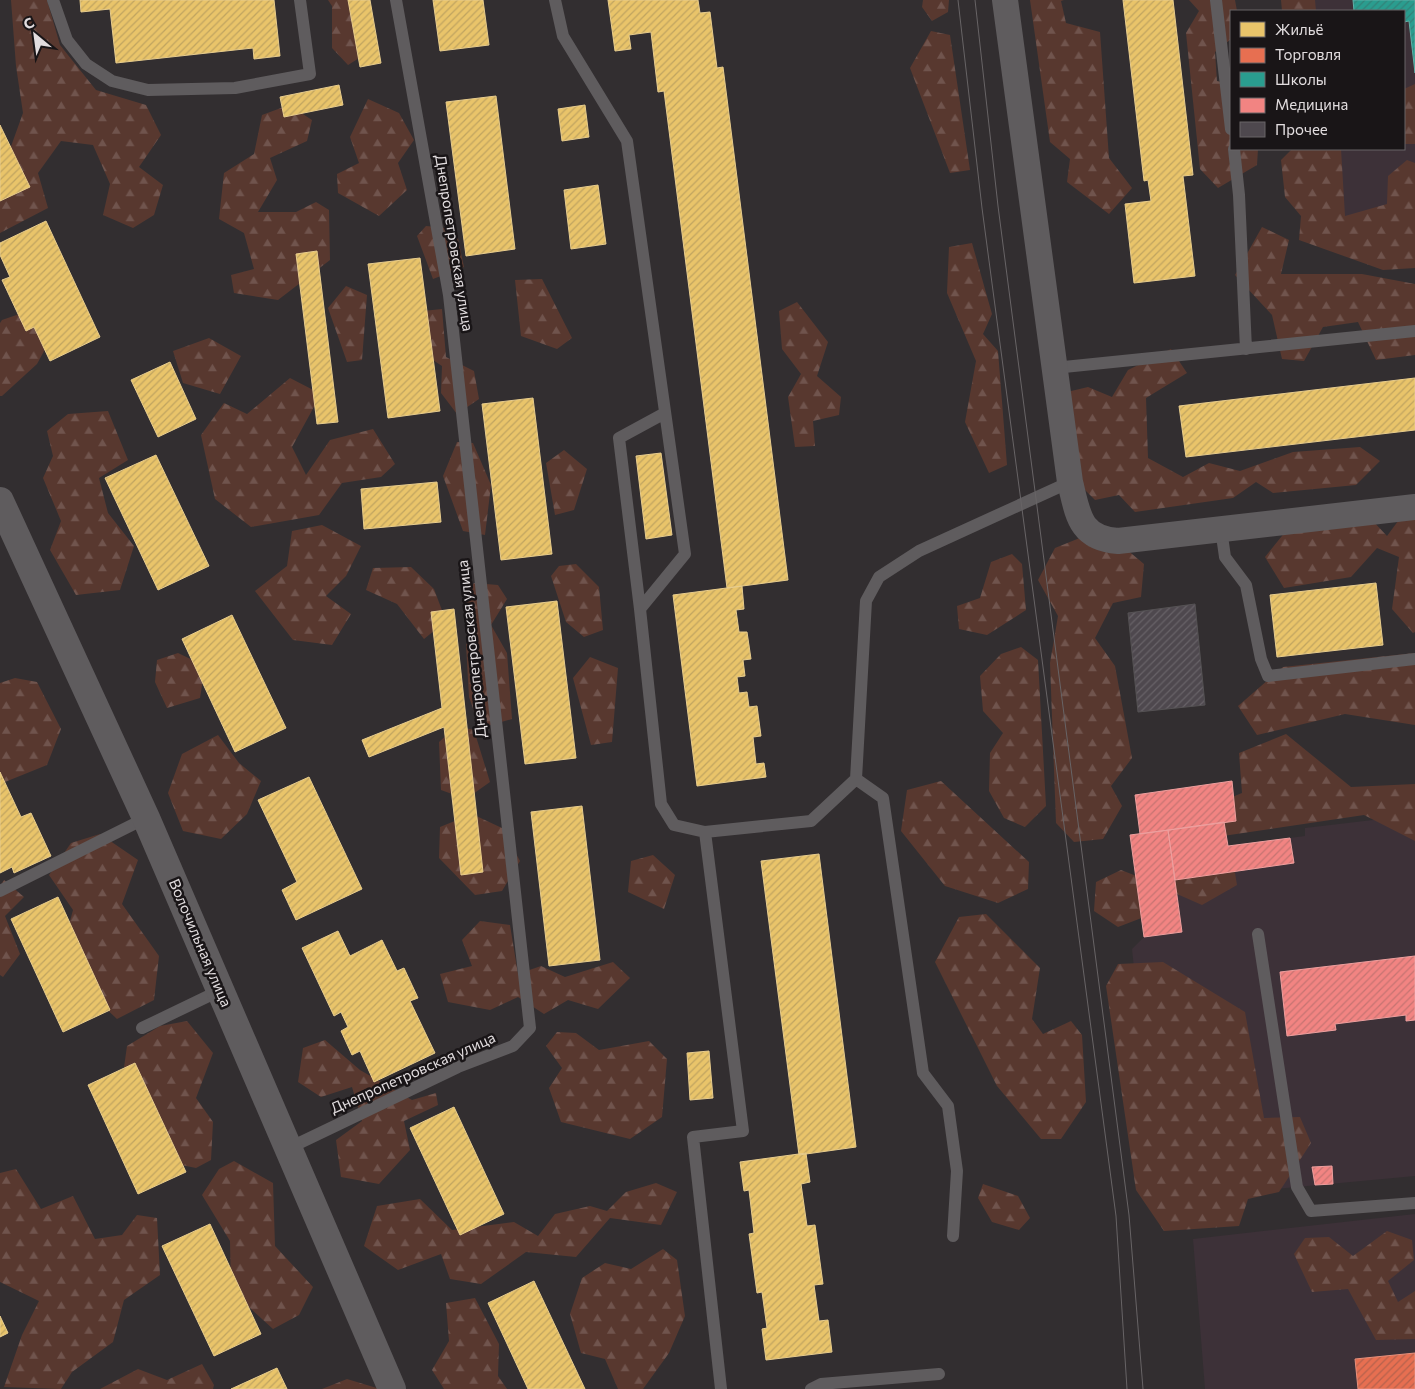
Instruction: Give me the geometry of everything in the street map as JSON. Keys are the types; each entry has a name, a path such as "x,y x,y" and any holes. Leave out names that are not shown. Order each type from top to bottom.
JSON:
{"street":[{"path":"1006,0 1070,482 1078,515 1088,532 1104,540 1118,541 1415,507"},
{"name":"Волочильная улица","path":"0,501 146,818 392,1389"}],"lane":[{"path":"54,0 67,40 86,64 112,81 148,90 236,88 310,74 300,0"},
{"name":"Днепропетровская улица","path":"289,1148 458,1067 513,1046 530,1028 449,295 396,0"},
{"path":"555,0 563,36 627,141 685,554 640,608"},
{"path":"1216,0 1230,120"},
{"path":"1234,150 1239,195 1246,349"},
{"path":"1054,368 1415,331"},
{"path":"665,413 619,438 640,608 660,804 674,825 704,832 811,821 856,779 866,601 879,577 919,550 1070,482"},
{"path":"1221,529 1225,557 1246,584 1260,659 1268,676 1415,659"},
{"path":"856,779 883,798 923,1073 948,1106 957,1171 952,1236"},
{"path":"0,891 146,818"},
{"path":"704,832 743,1131 693,1137 721,1389"},
{"path":"1258,934 1297,1187 1311,1211 1415,1203"},
{"path":"142,1028 221,990"},
{"path":"811,1389 821,1384 939,1374"}],"shaded area":[{"path":"1298,0 1415,0 1415,221 1325,232 1315,150 1405,150 1405,10 1299,10"},
{"path":"1415,815 1415,1176 1158,1200 1132,949 1144,937 1168,830 1224,822 1229,846 1305,836 1305,828"},
{"path":"1415,1214 1415,1389 1205,1389 1193,1239"}],"green space":[{"path":"11,0 47,0 60,45 96,90 146,105 161,135 139,167 163,185 154,215 133,228 103,215 110,184 93,145 61,141 38,173 48,208 0,233 0,177 23,113 16,66"},
{"path":"328,0 357,0 364,55 348,65 332,48 332,6"},
{"path":"923,0 949,0 948,12 932,21 922,7"},
{"path":"1030,0 1064,0 1061,1 1066,23 1100,32 1109,158 1132,188 1109,214 1067,182 1070,159 1050,142"},
{"path":"1189,0 1235,0 1237,10 1230,10 1230,40 1215,52 1217,81 1230,84 1230,150 1258,150 1257,165 1218,188 1200,169 1186,33 1199,11"},
{"path":"1281,0 1315,0 1316,10 1282,10"},
{"path":"931,31 950,35 970,170 950,173 910,68"},
{"path":"1415,84 1415,144 1405,144 1405,89"},
{"path":"368,99 399,113 414,140 398,163 407,190 379,216 338,193 337,174 359,163 350,137"},
{"path":"289,105 312,120 307,141 270,158 277,180 258,212 296,212 316,202 329,210 330,260 278,300 234,293 231,275 254,269 244,233 219,219 224,173 254,154 262,115"},
{"path":"1291,150 1341,150 1345,216 1387,204 1388,176 1407,160 1415,163 1415,268 1383,270 1299,240 1301,216 1285,197 1281,160"},
{"path":"426,226 456,229 464,267 433,279 417,236"},
{"path":"1262,227 1289,240 1281,274 1362,274 1415,284 1415,355 1376,360 1358,322 1323,327 1304,361 1282,359 1272,315 1235,275"},
{"path":"972,243 992,314 983,334 998,351 1007,465 989,473 965,422 976,361 947,293 949,247"},
{"path":"542,279 572,338 557,349 521,336 515,280"},
{"path":"346,286 367,295 362,360 347,362 328,308"},
{"path":"797,302 828,342 817,376 841,397 839,415 813,421 815,446 795,447 788,397 801,374 782,349 779,311"},
{"path":"34,309 56,329 37,364 0,396 0,323 2,320"},
{"path":"442,309 446,357 474,371 479,399 457,414 441,393 442,366 407,343 404,313"},
{"path":"209,338 241,356 220,394 183,383 173,351"},
{"path":"1171,349 1187,373 1146,398 1148,458 1183,477 1209,463 1240,471 1293,452 1360,447 1380,461 1356,485 1273,493 1256,482 1233,498 1135,512 1119,495 1095,500 1077,482 1067,392 1088,387 1112,397 1128,370"},
{"path":"290,378 321,394 292,447 306,475 330,440 373,429 395,464 381,477 342,483 319,515 251,527 215,499 201,435 224,403 247,414"},
{"path":"108,411 128,460 99,478 108,513 134,546 120,590 76,595 50,550 61,521 43,478 53,456 47,431 68,414"},
{"path":"457,442 473,443 491,485 485,535 463,531 443,476"},
{"path":"564,450 587,469 574,510 555,515 546,463"},
{"path":"1415,512 1415,632 1413,633 1392,609 1399,557 1377,548 1351,577 1284,588 1265,557 1290,526 1371,519 1387,536 1404,513"},
{"path":"322,525 361,546 346,576 326,596 351,614 332,645 293,640 255,591 287,566 292,531"},
{"path":"1102,529 1144,564 1141,597 1113,603 1095,638 1115,666 1132,758 1111,786 1122,806 1103,839 1074,842 1056,823 1050,663 1058,616 1038,580 1055,548"},
{"path":"1012,554 1022,564 1026,610 987,635 959,629 957,606 980,598 991,562"},
{"path":"576,564 599,587 603,630 584,637 566,622 551,576 559,566"},
{"path":"411,567 434,589 446,621 424,639 397,604 366,590 373,568"},
{"path":"474,583 498,585 507,599 491,625 507,653 512,719 480,728 469,697 466,645 477,625 462,600"},
{"path":"1021,647 1038,660 1046,806 1025,827 1004,818 989,791 990,753 1003,733 983,711 980,676 1001,654"},
{"path":"178,653 205,666 200,698 167,708 155,682 157,660"},
{"path":"1415,653 1415,725 1345,714 1257,735 1238,706 1283,667"},
{"path":"590,657 618,668 612,742 591,745 573,678"},
{"path":"15,678 37,682 61,729 47,765 0,784 0,683"},
{"path":"457,726 474,730 490,782 466,799 441,790 439,742"},
{"path":"1286,734 1351,787 1415,784 1415,841 1364,815 1182,842 1171,822 1242,793 1239,753"},
{"path":"218,735 239,763 261,781 247,814 221,839 183,831 168,793 182,754"},
{"path":"941,781 1029,862 1028,889 998,903 945,886 901,831 907,790"},
{"path":"472,814 502,828 520,861 502,891 475,895 439,858 440,827"},
{"path":"100,834 138,860 122,904 159,956 154,1000 117,1019 83,987 66,936 73,910 49,875 71,843"},
{"path":"1201,846 1233,861 1237,885 1202,905 1168,890 1168,860"},
{"path":"653,855 675,875 664,909 628,892 631,861"},
{"path":"1121,870 1152,882 1152,914 1118,927 1094,911 1096,882"},
{"path":"4,880 24,897 5,916 20,954 3,977 0,975 0,886"},
{"path":"986,914 1040,968 1032,1019 1043,1034 1071,1021 1082,1035 1086,1102 1061,1139 1041,1139 997,1086 935,962 959,917"},
{"path":"480,921 510,925 518,974 541,966 565,977 613,962 630,978 598,1009 568,1000 544,1014 518,997 490,1010 448,1002 440,974 472,966 462,940"},
{"path":"1163,962 1245,1012 1264,1118 1300,1117 1311,1143 1279,1192 1248,1199 1239,1226 1164,1231 1136,1190 1106,986 1118,964"},
{"path":"187,1021 213,1053 196,1098 213,1122 211,1160 196,1168 157,1160 122,1082 127,1046 160,1026"},
{"path":"557,1032 576,1033 599,1050 649,1041 667,1059 662,1117 630,1139 561,1122 549,1088 562,1068 546,1046"},
{"path":"325,1040 360,1070 412,1100 436,1093 438,1105 404,1121 410,1150 379,1184 341,1177 336,1140 362,1121 352,1087 321,1097 298,1082 303,1048"},
{"path":"234,1161 273,1183 275,1246 313,1287 299,1315 273,1329 231,1291 230,1241 202,1195 219,1169"},
{"path":"16,1169 41,1209 73,1196 95,1239 122,1235 137,1215 157,1218 160,1275 124,1300 113,1342 72,1372 61,1389 4,1387 22,1335 39,1301 0,1282 0,1173"},
{"path":"656,1183 677,1192 661,1225 610,1218 576,1257 526,1252 481,1284 450,1279 441,1254 398,1270 364,1246 377,1206 420,1199 452,1230 514,1222 538,1236 555,1214 590,1206 607,1211 626,1192"},
{"path":"983,1184 1018,1196 1030,1218 1019,1230 992,1222 978,1198"},
{"path":"1387,1231 1412,1240 1414,1260 1388,1281 1398,1302 1415,1291 1415,1339 1376,1340 1348,1289 1312,1292 1294,1254 1305,1238 1329,1237 1353,1256"},
{"path":"663,1249 677,1260 685,1316 669,1353 643,1389 618,1389 605,1359 581,1353 570,1314 582,1278 605,1263 631,1269"},
{"path":"475,1298 499,1344 498,1376 507,1389 444,1389 432,1370 449,1341 446,1303"},
{"path":"202,1364 214,1385 213,1389 100,1389 138,1369 167,1380"},
{"path":"347,1379 380,1389 322,1389"}],"building: Жильё":[{"path":"80,0 274,0 280,56 254,59 253,48 116,63 110,9 81,12"},
{"path":"348,0 370,0 381,63 360,67"},
{"path":"433,0 483,0 489,45 440,51"},
{"path":"608,0 698,0 700,13 710,12 717,68 723,67 788,580 727,588 664,91 658,92 651,32 629,35 631,49 615,51"},
{"path":"1123,0 1173,0 1193,175 1183,176 1195,276 1134,283 1125,204 1151,201 1148,180 1144,181"},
{"path":"339,85 343,105 284,117 280,97"},
{"path":"496,96 515,249 466,256 446,102"},
{"path":"585,105 589,137 562,141 558,109"},
{"path":"0,125 30,187 0,201"},
{"path":"598,185 606,244 571,249 564,190"},
{"path":"46,221 100,337 50,361 34,327 26,331 2,280 10,277 0,255 0,243"},
{"path":"317,251 338,422 317,424 296,254"},
{"path":"420,258 440,411 388,418 368,264"},
{"path":"170,362 196,419 158,437 131,380"},
{"path":"1415,378 1415,430 1186,457 1179,406"},
{"path":"533,398 552,554 501,560 482,404"},
{"path":"661,453 672,535 646,539 636,456"},
{"path":"156,455 209,566 158,590 105,478"},
{"path":"437,482 441,522 364,529 361,489"},
{"path":"1376,583 1383,645 1277,657 1270,595"},
{"path":"742,586 744,609 736,610 739,632 747,632 751,659 743,660 745,676 737,677 739,693 747,692 749,707 757,706 761,736 753,737 756,764 764,763 766,777 697,786 673,595"},
{"path":"557,601 576,758 525,764 506,607"},
{"path":"454,609 483,872 461,875 444,727 369,757 362,740 442,708 431,612"},
{"path":"232,615 286,728 235,752 182,639"},
{"path":"0,772 21,817 31,813 51,856 14,873 12,867 0,873"},
{"path":"309,777 362,889 296,920 282,890 297,882 258,800"},
{"path":"582,806 600,960 549,966 531,812"},
{"path":"819,854 856,1147 799,1155 761,861"},
{"path":"58,897 110,1010 63,1032 11,919"},
{"path":"338,931 350,956 382,940 397,971 404,968 418,998 410,1001 435,1053 374,1082 360,1051 352,1055 341,1031 348,1027 341,1012 334,1016 302,948"},
{"path":"709,1051 713,1098 690,1100 687,1053"},
{"path":"135,1063 186,1172 138,1194 88,1085"},
{"path":"454,1107 504,1214 460,1235 410,1128"},
{"path":"806,1153 810,1182 801,1184 807,1226 815,1225 823,1284 814,1285 819,1321 828,1320 832,1352 766,1360 762,1329 767,1328 762,1292 757,1293 749,1234 754,1233 749,1190 744,1191 740,1162"},
{"path":"210,1224 261,1334 214,1356 162,1246"},
{"path":"534,1281 585,1389 528,1389 488,1303"},
{"path":"0,1316 8,1333 0,1337"},
{"path":"277,1368 287,1389 231,1389"}],"building: Торговля":[{"path":"1415,1353 1415,1389 1358,1389 1355,1359"}],"building: Школы":[{"path":"1353,0 1415,0 1415,73 1409,21 1405,22 1405,10 1354,10"}],"building: Медицина":[{"path":"1232,781 1236,821 1140,834 1135,795"},
{"path":"1224,822 1228,846 1290,838 1294,863 1175,880 1168,830"},
{"path":"1168,830 1182,932 1144,937 1130,835"},
{"path":"1415,956 1415,1020 1406,1021 1406,1015 1335,1024 1336,1030 1287,1036 1280,972"},
{"path":"1332,1166 1333,1184 1315,1185 1312,1167"}],"building: Прочее":[{"path":"1195,604 1205,705 1138,712 1128,613"}],"tram line":[{"path":"958,0 982,208 1116,1216 1127,1389"},
{"path":"975,0 998,206 1129,1215 1143,1389"}]}
